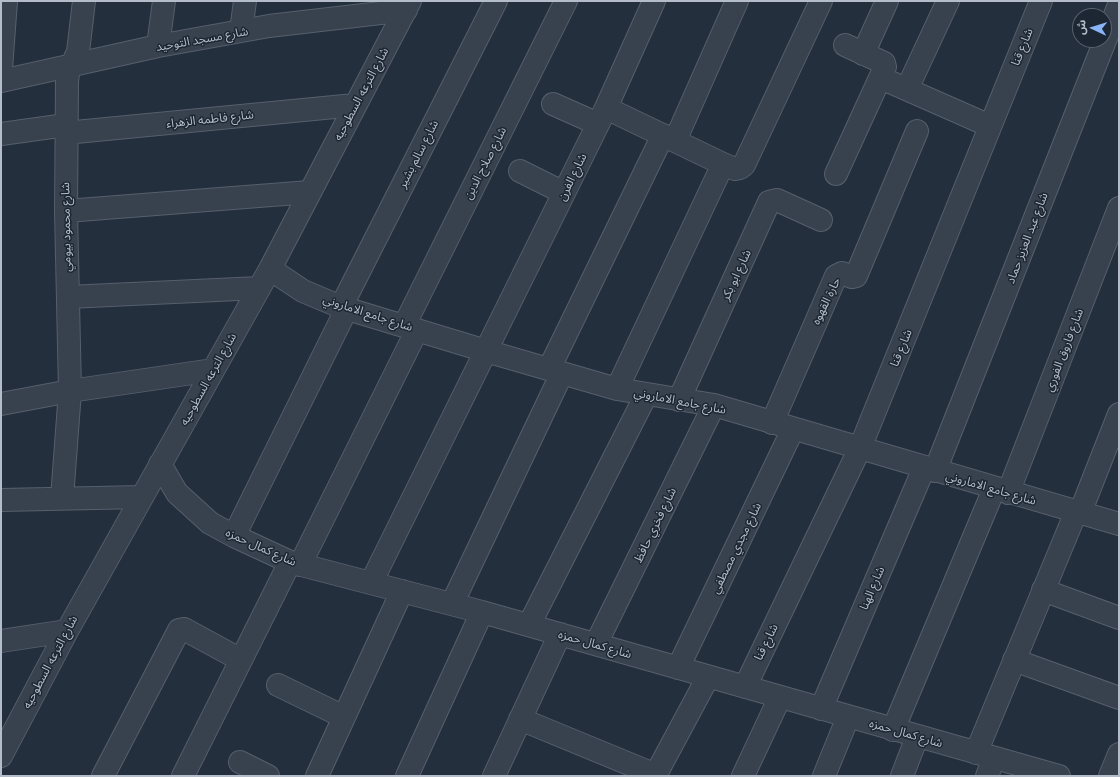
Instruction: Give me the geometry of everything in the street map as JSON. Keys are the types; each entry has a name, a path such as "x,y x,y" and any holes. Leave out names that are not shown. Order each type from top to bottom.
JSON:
{"street":[{"path":"1,69 6,1"},
{"name":"شارع محمود بيومي","path":"62,498 70,391 65,129 68,73 71,64 76,59 78,52 84,1"},
{"path":"158,46 164,1"},
{"path":"241,31 245,1"},
{"name":"شارع سالم بشير","path":"234,536 344,308 496,1"},
{"name":"شارع صلاح الدين","path":"183,776 241,660 295,563 411,328 566,1"},
{"name":"شارع الفرن","path":"371,583 602,116 654,1"},
{"path":"452,604 556,371 737,1"},
{"path":"553,104 602,116 669,138 735,169 740,168 744,165 821,1"},
{"path":"836,174 885,68 884,63 854,50 887,1"},
{"path":"907,89 948,1"},
{"name":"شارع قنا","path":"744,687 860,448 1041,1"},
{"name":"شارع مسجد التوحيد","path":"1,81 71,64 241,31 325,10 408,5"},
{"name":"شارع الترعه السطوحيه","path":"1,756 8,727 67,631 270,269 408,5"},
{"name":"شارع عبد العزيز حماد","path":"930,469 1119,5"},
{"path":"881,78 990,126"},
{"name":"شارع فاطمه الزهراء","path":"1,134 355,105"},
{"name":"حارة القهوه","path":"772,423 836,276 842,272 852,277 856,276 917,131"},
{"path":"617,389 724,164"},
{"path":"520,171 564,193"},
{"path":"66,211 310,192"},
{"name":"شارع ابو بكر","path":"679,400 769,202 777,200 821,220"},
{"name":"شارع فاروق الفوري","path":"893,730 1001,491 1119,208"},
{"name":"شارع جامع الاماروني","path":"270,269 303,291 344,308 486,351 617,389 646,395 714,405 1001,491 1119,524"},
{"path":"68,298 259,288"},
{"path":"1,404 70,391 213,370"},
{"path":"530,625 646,395"},
{"name":"شارع فخري حافظ","path":"596,644 714,405"},
{"path":"985,762 1014,660 1119,414"},
{"name":"شارع مجدي مصطفي","path":"678,668 793,428"},
{"name":"شارع كمال حمزه","path":"160,464 177,493 210,523 234,536 295,563 530,625 780,697 917,737 985,762 1059,776"},
{"name":"شارع الهنا","path":"821,709 930,469"},
{"path":"1,500 142,497"},
{"path":"1043,590 1119,618"},
{"path":"317,776 402,591"},
{"path":"407,776 482,612"},
{"path":"103,776 178,630 184,629 241,660"},
{"path":"1,640 67,631"},
{"path":"494,776 560,634"},
{"path":"1014,660 1119,698"},
{"path":"520,719 656,775 708,677"},
{"path":"278,685 344,717"},
{"path":"743,776 780,697"},
{"path":"824,776 848,717"},
{"path":"902,776 917,737"},
{"path":"1110,776 1119,754"},
{"path":"240,762 268,776"}]}
